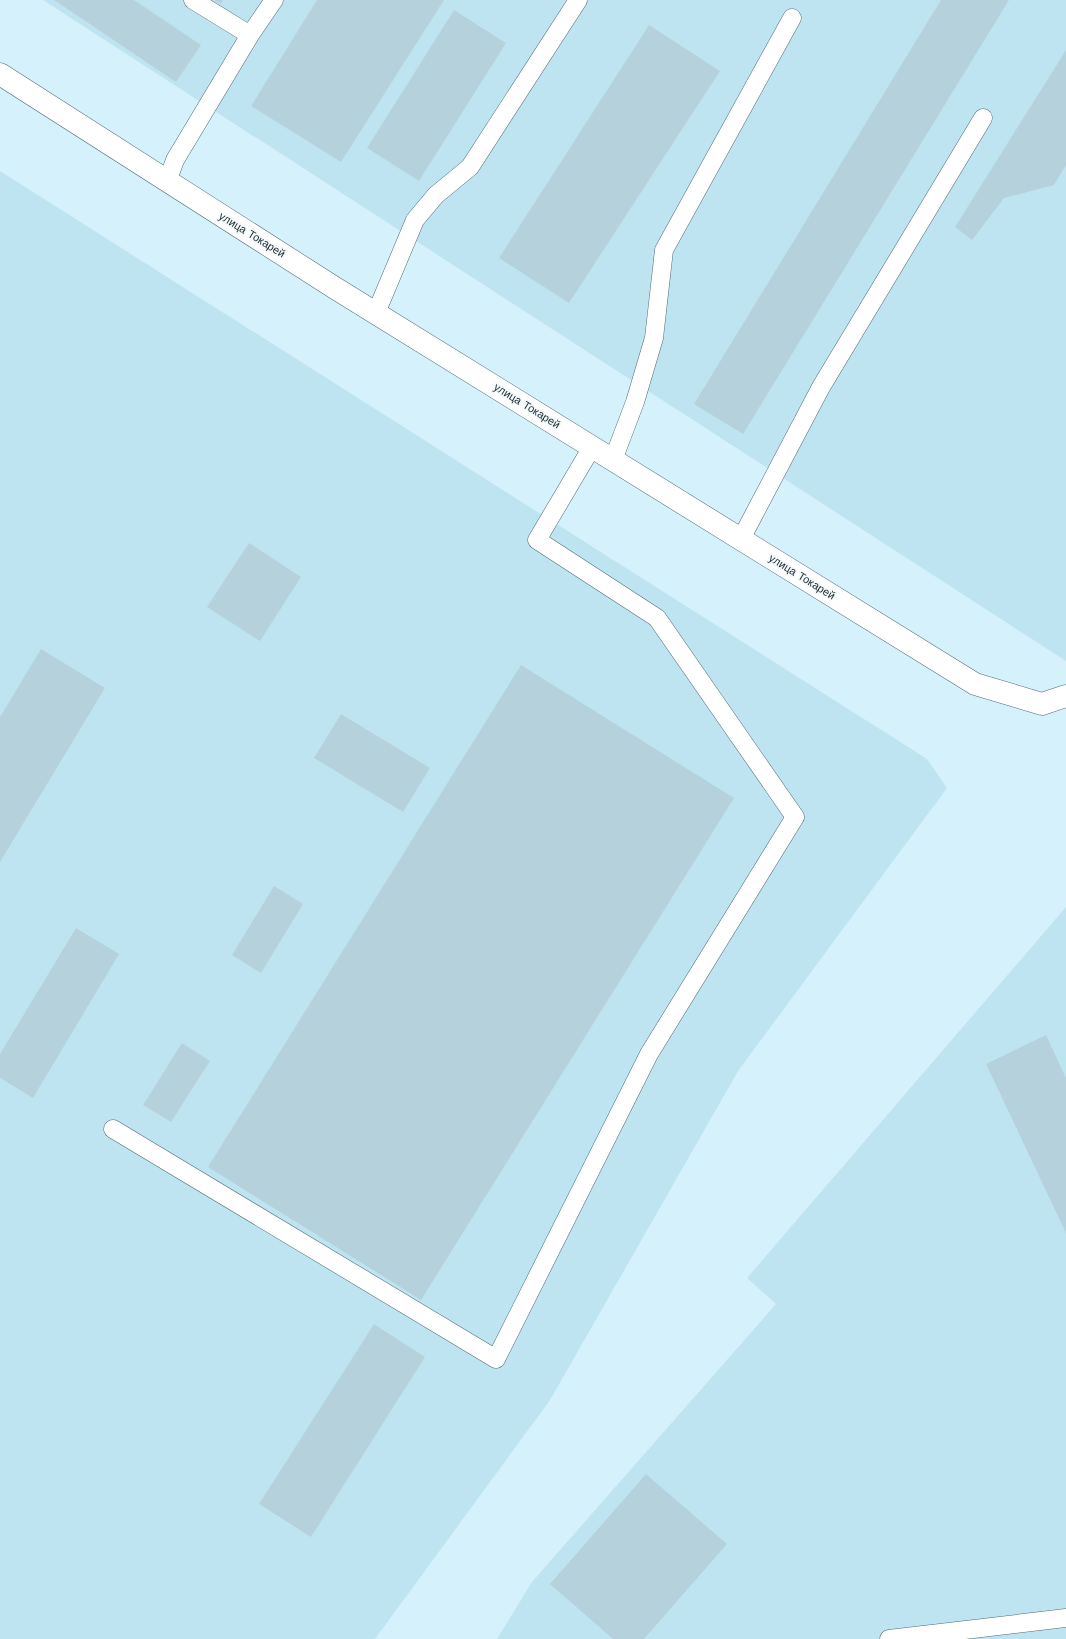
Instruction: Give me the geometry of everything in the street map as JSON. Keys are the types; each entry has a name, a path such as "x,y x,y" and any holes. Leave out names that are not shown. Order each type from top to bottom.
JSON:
{"street":[{"name":"улица Токарей","path":"0,74 167,182 376,313 974,684 1042,704 1066,696"}],"lane":[{"path":"193,0 250,35"},
{"path":"167,182 175,160 250,35 274,0"},
{"path":"376,313 415,220 436,195 470,166 578,0"},
{"path":"613,460 635,402 654,338 664,250 792,18"},
{"path":"741,539 821,387 983,118"},
{"path":"113,1129 496,1359 649,1054 795,817 657,618 537,540 592,447"},
{"path":"889,1639 1066,1618"}],"shaded area":[{"path":"43,0 1066,0 1066,661"},
{"path":"0,171 927,759 947,788 738,1071 550,1400 375,1639 0,1639"},
{"path":"1066,907 1066,1639 497,1639 532,1582 776,1304 747,1278"}],"building":[{"path":"54,0 134,0 201,45 176,82"},
{"path":"214,0 223,0 221,4"},
{"path":"317,0 444,0 341,162 251,106"},
{"path":"941,0 1009,0 743,434 694,404"},
{"path":"454,10 506,43 419,181 367,148"},
{"path":"649,25 720,71 569,303 499,258"},
{"path":"1066,50 1066,165 1054,185 1004,198 972,240 955,227"},
{"path":"249,543 301,577 260,641 207,607"},
{"path":"41,649 105,688 0,862 0,717"},
{"path":"521,665 734,798 421,1300 208,1167"},
{"path":"341,714 430,768 403,812 314,758"},
{"path":"274,886 303,904 261,973 232,955"},
{"path":"76,928 119,954 33,1098 0,1078 0,1054"},
{"path":"1046,1035 1066,1078 1066,1233 986,1064"},
{"path":"182,1043 210,1061 171,1122 143,1105"},
{"path":"374,1324 425,1357 311,1537 259,1504"},
{"path":"646,1474 727,1544 644,1639 613,1639 550,1584"}]}
